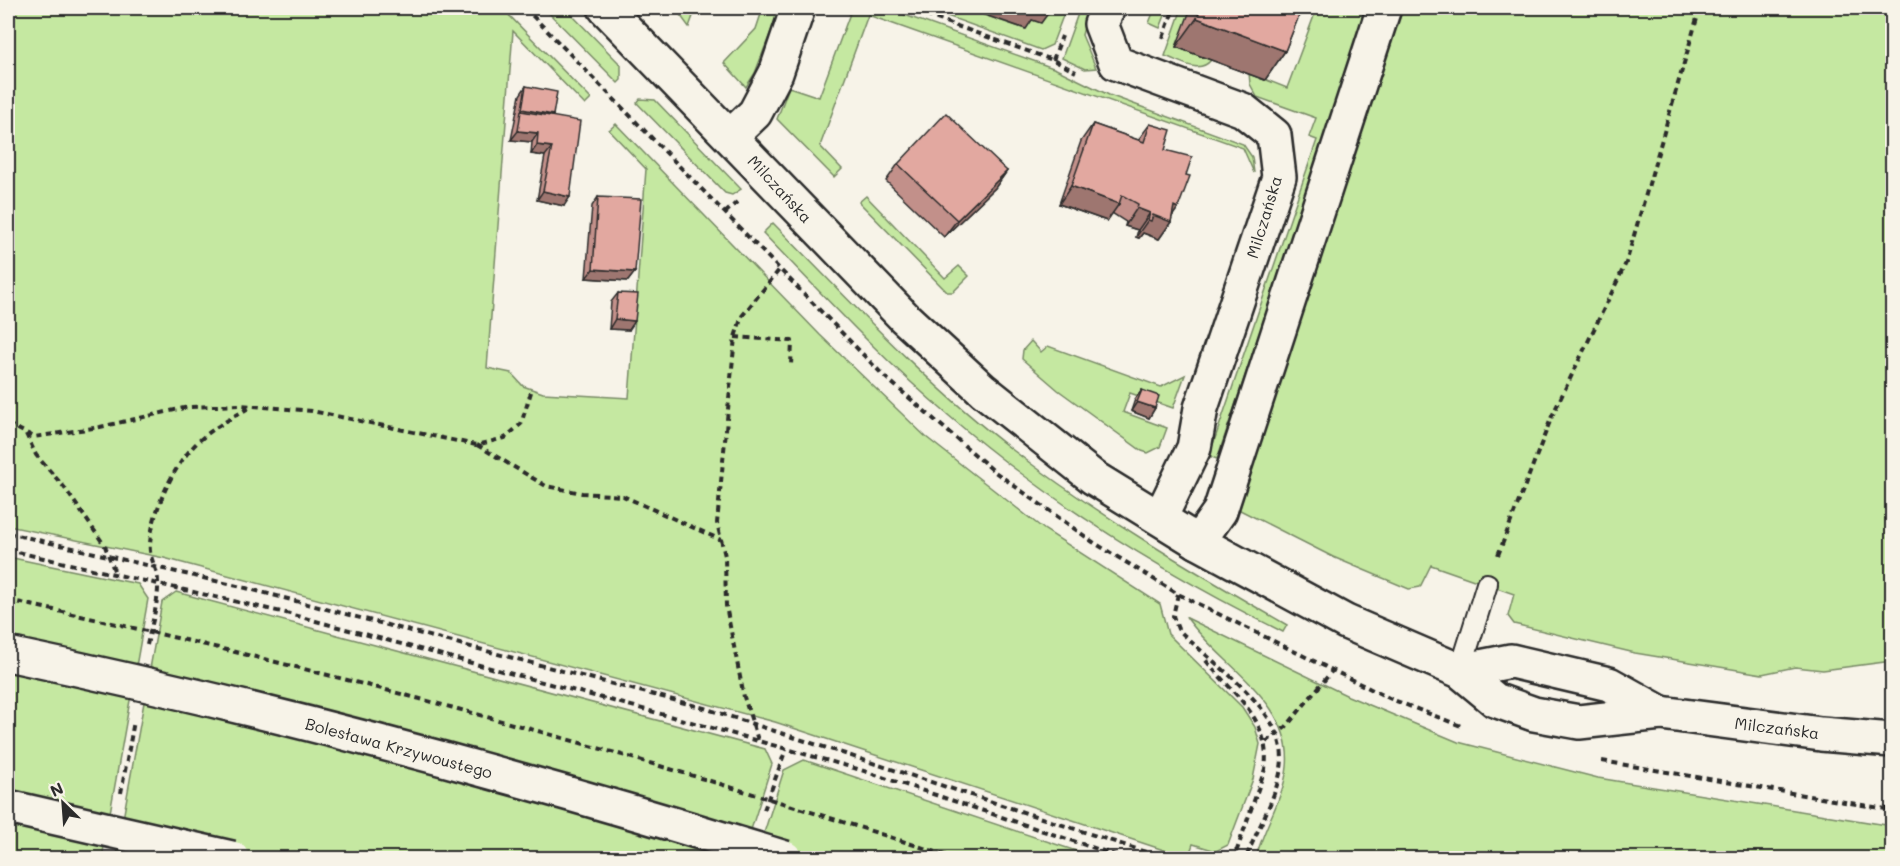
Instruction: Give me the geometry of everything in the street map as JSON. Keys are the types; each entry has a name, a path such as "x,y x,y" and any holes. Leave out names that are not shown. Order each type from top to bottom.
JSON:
{"street":[{"name":"Milczańska","path":"605,8 911,324 983,390 1094,478 1198,542 1346,622 1460,671 1495,700 1534,714 1579,722 1661,713 1821,734 1893,740"},
{"path":"731,136 755,113 776,73 798,8"},
{"path":"1108,8 1101,24 1116,63"},
{"path":"1198,542 1220,511 1384,8"},
{"name":"Milczańska","path":"1116,63 1243,110 1274,135 1279,177 1201,408 1194,448 1160,518"},
{"name":"Bolesława Krzywoustego","path":"8,654 196,696 456,762 785,858"},
{"name":"Milczańska","path":"1460,671 1511,661 1609,684 1661,713"},
{"path":"8,807 232,858"}],"lane":[{"path":"1460,671 1487,584"}],"path":[{"path":"906,8 1053,60 1092,79 1149,40 1161,43 1174,8"},
{"path":"1487,584 1552,416 1626,263 1700,8"},
{"path":"758,741 744,698 726,606 725,556 717,523 735,337 742,315 780,269"},
{"path":"735,337 792,341 790,366"},
{"path":"476,445 505,438 521,424 532,389"},
{"path":"8,424 34,437 100,427 188,407 253,405 312,411 476,445 546,486 582,493 623,496 721,540"},
{"path":"158,583 150,544 153,526 175,471 192,447 253,405"},
{"path":"26,433 36,454 70,495 105,546 115,573"},
{"path":"8,533 280,597 704,708 1164,858"},
{"path":"8,550 298,616 786,748 861,770 1124,858"},
{"path":"1178,594 1173,609 1174,624 1256,718 1266,742 1265,769 1237,850 1228,857 1218,858 1201,853 1199,858"},
{"path":"8,600 212,646 533,728 690,774 954,858"},
{"path":"1198,650 1249,693 1266,714 1277,735 1282,766 1246,858"},
{"path":"1266,742 1277,735 1332,671"},
{"path":"762,814 786,748"}],"green space":[{"path":"8,8 492,8 496,11 502,8 591,99 585,105 513,31 487,368 511,373 523,386 543,393 629,398 646,169 609,130 616,124 820,335 926,437 1045,530 1160,604 1168,634 1242,707 1255,727 1260,744 1253,779 1228,845 1216,851 1193,844 1188,858 775,722 164,558 8,526"},
{"path":"544,8 565,8 621,65 621,80 618,83"},
{"path":"675,8 696,8 689,27"},
{"path":"763,8 780,8 755,73 746,87 724,63 756,29"},
{"path":"852,8 885,8 1056,69 1109,95 1243,144 1252,157 1254,173 1243,148 868,15 820,146 842,169 834,177 777,119 789,87 819,97"},
{"path":"925,8 964,8 1025,29 1036,14 1066,8 1052,45 1041,50"},
{"path":"1080,8 1089,8 1082,35 1096,68 1085,69 1062,58"},
{"path":"1155,8 1168,8 1160,28 1149,23"},
{"path":"1182,8 1191,8 1177,47 1211,60 1201,66 1189,66 1165,56"},
{"path":"1317,8 1369,8 1217,459 1209,456 1317,140 1309,137 1316,118 1257,97 1250,84 1249,73 1287,88"},
{"path":"1403,8 1892,8 1892,661 1823,670 1795,667 1762,674 1635,653 1514,624 1508,616 1514,594 1431,565 1420,587 1409,589 1333,557 1238,509 1244,470"},
{"path":"640,99 655,100 741,189 732,195 725,193 637,103"},
{"path":"866,196 945,278 959,266 969,276 953,292 947,292 859,202"},
{"path":"773,223 890,342 950,398 1014,451 1114,521 1182,564 1287,625 1283,632 1194,585 1108,534 1026,478 987,447 900,372 763,233"},
{"path":"1031,341 1041,352 1048,346 1161,387 1185,375 1173,408 1130,393 1123,412 1167,428 1160,447 1148,453 1142,451 1058,390 1022,359 1023,350"},
{"path":"8,557 138,584 148,599 102,858 8,858"},
{"path":"176,592 765,749 772,764 742,858 116,858 162,602"},
{"path":"1187,618 1348,696 1458,742 1598,778 1892,826 1892,858 1256,858 1285,779 1286,744 1279,723 1267,703"},
{"path":"804,760 1097,858 756,858 784,770"}],"building":[{"path":"1201,8 1302,8 1285,51 1197,18"},
{"path":"526,86 557,92 553,115 522,109"},
{"path":"521,111 580,121 570,197 543,191 552,147 537,145 538,133 518,131"},
{"path":"946,113 1007,171 957,220 898,164"},
{"path":"1093,124 1144,142 1150,124 1171,130 1165,150 1192,157 1186,175 1190,176 1178,208 1174,206 1171,222 1153,215 1151,221 1148,220 1150,213 1137,208 1138,204 1122,195 1119,204 1071,186"},
{"path":"598,197 641,199 635,272 593,269"},
{"path":"618,293 638,294 635,321 615,319"},
{"path":"1142,390 1159,396 1155,408 1137,402"}]}
